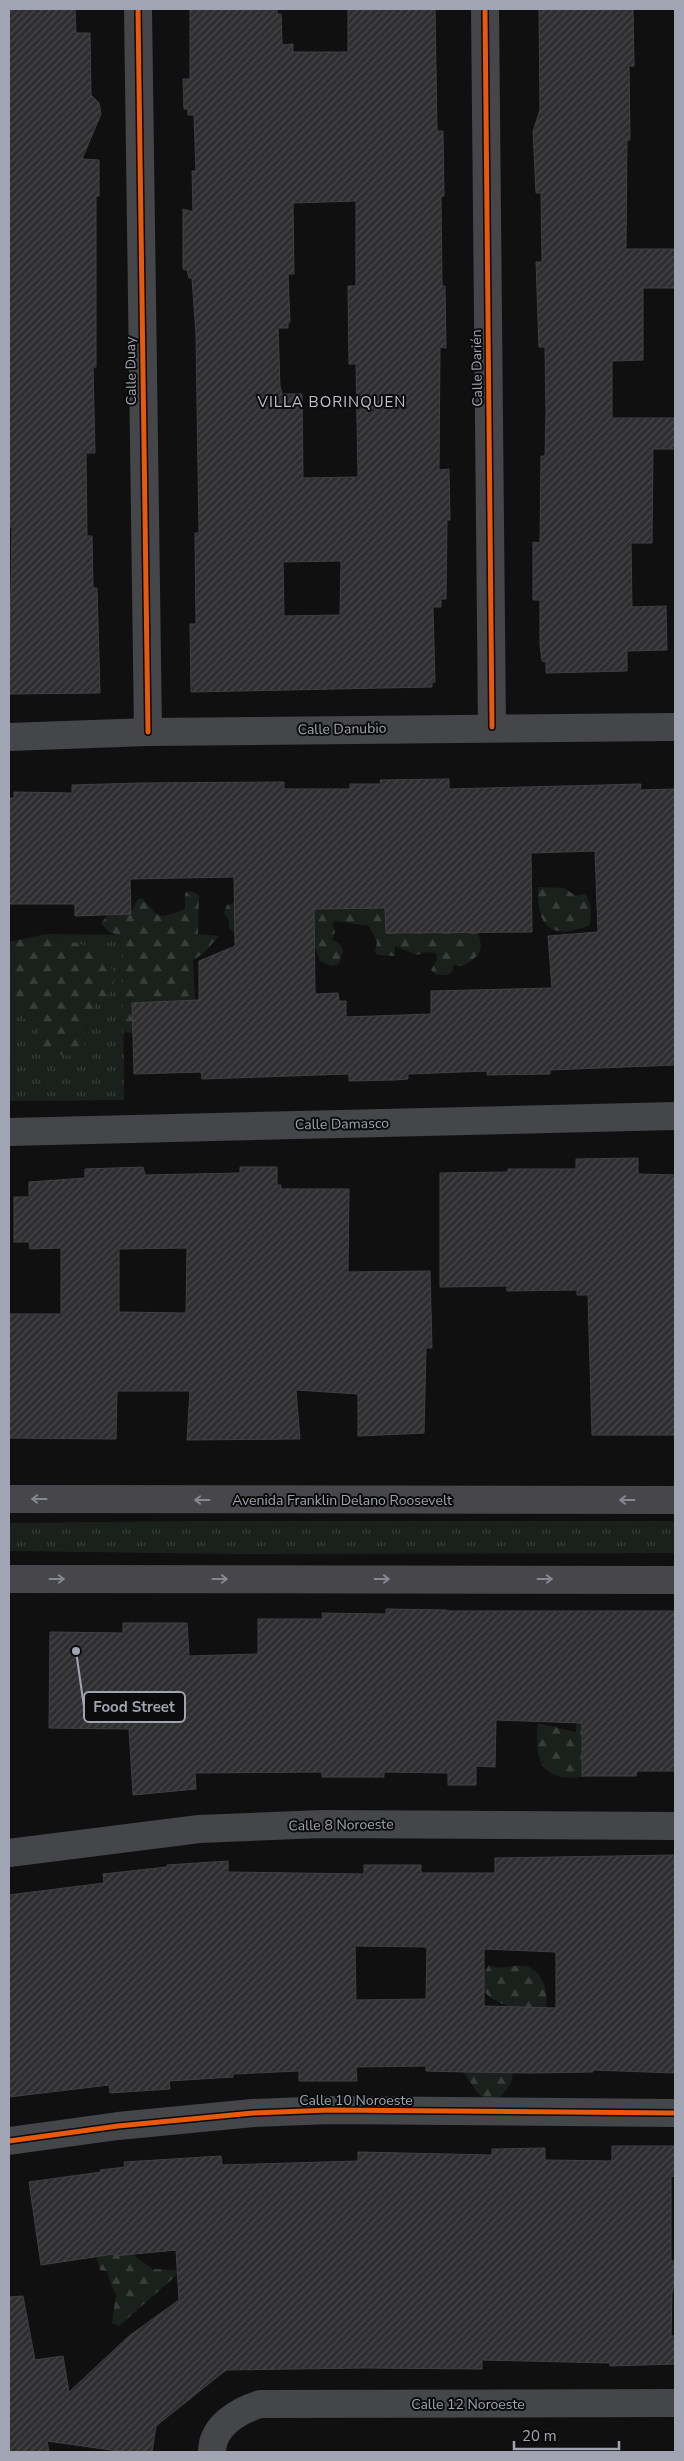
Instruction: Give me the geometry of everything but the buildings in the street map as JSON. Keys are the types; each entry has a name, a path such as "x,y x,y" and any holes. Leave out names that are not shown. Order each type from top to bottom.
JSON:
{"main road":[{"name":"Avenida Franklin Delano Roosevelt","path":"9,1499 675,1500"},
{"path":"9,1579 675,1580"}],"street":[{"name":"Calle Duay","path":"138,9 148,732"},
{"name":"Calle Darién","path":"485,9 492,727"},
{"name":"Calle Danubio","path":"9,737 148,732 492,727 675,727"},
{"name":"Calle Damasco","path":"9,1132 675,1116"},
{"name":"Calle 8 Noroeste","path":"9,1853 114,1838 237,1827 322,1824 675,1826"},
{"name":"Calle 10 Noroeste","path":"9,2141 118,2126 272,2112 340,2110 675,2112"},
{"name":"Calle 12 Noroeste","path":"212,2452 212,2442 225,2424 242,2410 260,2404 675,2403"}],"green space":[{"path":"384,873 386,933 477,930 481,947 478,955 464,966 453,965 453,971 447,975 436,975 431,970 437,960 436,953 426,952 417,955 395,946 395,956 378,955 375,952 377,942 369,926 335,921 333,926 335,932 332,939 340,944 343,950 339,964 332,966 320,961 315,947 309,943 237,936 229,927 229,921 224,913 227,905 234,903"},
{"path":"538,887 564,888 576,896 583,894 587,896 591,909 590,925 576,930 565,931 556,931 549,927 543,921 540,912"},
{"path":"190,891 199,895 198,934 219,936 204,953 193,960 195,1001 132,1003 133,1033 123,1032 123,953 118,935 109,932 101,923 108,915 131,914 137,900 142,898 160,916 185,909 185,893"},
{"path":"46,934 118,935 123,953 124,1100 9,1101 9,997 15,1001 23,1018 33,1021 41,1028 87,1033 86,1026 98,997 106,996 86,946"},
{"path":"46,934 98,951 108,959 115,978 111,992 106,996 98,997 86,1026 84,1049 71,1056 39,1051 37,1034 41,1028 33,1021 23,1018 15,1001 9,997 9,942"},
{"path":"675,1521 675,1553 237,1554 9,1551 9,1523"},
{"path":"577,1690 596,1775 566,1777 555,1775 541,1763 538,1753 538,1723 576,1732"},
{"path":"489,1965 493,1967 525,1966 537,1972 546,1992 547,2000 544,2013 510,2007 488,1995 482,1989 483,1975"},
{"path":"463,2072 513,2073 510,2084 503,2094 490,2101 480,2095"},
{"path":"113,2240 115,2256 132,2254 153,2269 175,2270 179,2273 119,2326 112,2323 116,2294 107,2271 100,2270 95,2253"}],"cycle path":[{"path":"138,9 148,732"},
{"path":"485,9 492,727"},
{"path":"9,2141 118,2126 253,2113 330,2110 675,2113"}],"place":[{"name":"Food Street","path":"76,1651"}],"district":[{"name":"VILLA BORINQUEN","path":"332,402"}]}
